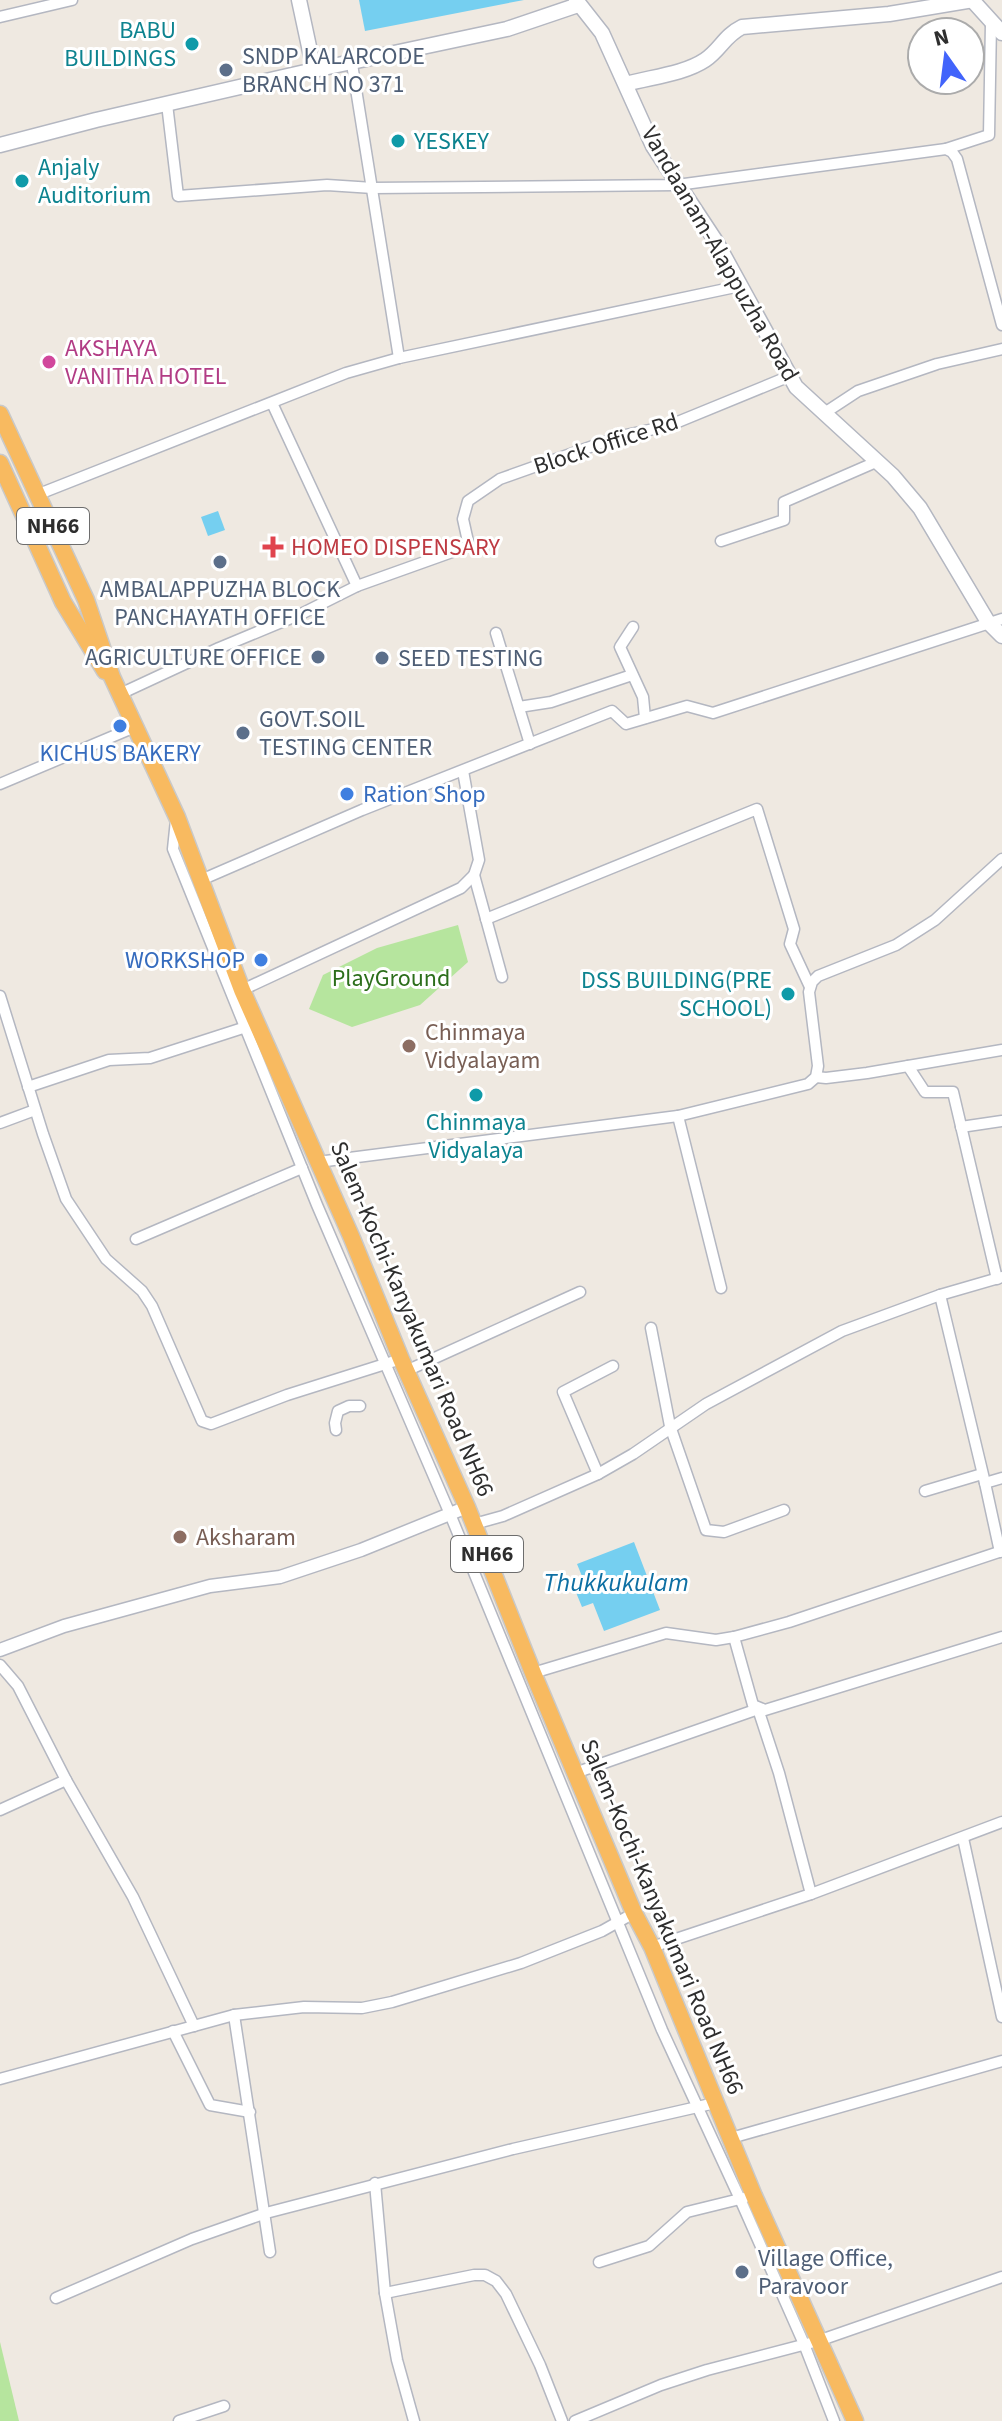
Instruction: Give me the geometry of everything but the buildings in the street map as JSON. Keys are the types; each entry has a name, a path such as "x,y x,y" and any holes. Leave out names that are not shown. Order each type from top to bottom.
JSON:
{"highway":[{"name":"Salem-Kochi-Kanyakumari Road NH66","path":"0,414 86,600 118,691 177,817 310,1165 397,1364 467,1507 575,1773 634,1913 652,1947 731,2138 747,2197 811,2343 855,2421"},
{"name":"NH66","path":"0,463 63,602 118,691"}],"main road":[{"path":"299,0 314,70"},
{"path":"626,84 694,65 716,50 728,34 742,27 889,14 973,1 997,28"},
{"path":"0,145 314,70 507,29 577,3"},
{"name":"Vandaanam-Alappuzha Road","path":"577,3 602,33 653,146 717,243 796,387 893,476 920,508 995,620 1002,636"}],"street":[{"path":"0,17 72,0"},
{"path":"167,104 178,196 327,185 373,188 677,185 946,149 989,135 997,28"},
{"path":"352,64 399,358"},
{"path":"946,149 957,159 1002,325"},
{"path":"39,494 346,373 399,358 740,286"},
{"path":"823,414 858,391 937,364 1002,349"},
{"name":"Block Office Rd","path":"357,586 469,546 463,519 468,501 500,479 621,436 668,426 790,376"},
{"path":"118,691 301,614 357,586 272,403"},
{"path":"721,541 784,520 784,502 876,462"},
{"path":"201,880 362,810 612,711 626,724 687,706 713,713 995,620"},
{"path":"633,627 620,647 643,697 645,718"},
{"path":"496,633 530,744"},
{"path":"519,707 551,702 632,675"},
{"path":"0,784 135,727"},
{"path":"242,990 461,888 474,875 479,860 463,771"},
{"path":"486,919 757,809 794,929 790,944 810,987"},
{"path":"177,817 173,849 246,1027 310,1165"},
{"path":"136,1239 310,1165 678,1116 808,1084 816,1077 818,1066 809,992 818,976 896,945 935,920 1002,859"},
{"path":"474,875 502,977"},
{"path":"1,1000 66,1199 106,1259 142,1291 152,1306 205,1424 397,1364 580,1292"},
{"path":"28,1087 109,1060 150,1058 246,1027"},
{"path":"816,1077 826,1078 1002,1050"},
{"path":"474,1524 503,1516 598,1474 633,1454 670,1426 842,1331 940,1295 1000,1278 953,1092 925,1092 908,1066"},
{"path":"0,1123 35,1110"},
{"path":"678,1116 721,1288"},
{"path":"961,1127 1002,1121"},
{"path":"533,1673 666,1633 716,1640 734,1637 789,1622 1001,1551 940,1295"},
{"path":"651,1328 670,1426 706,1530 724,1532 784,1510"},
{"path":"397,1364 450,1514 617,1921 697,2107 747,2197 687,2212 649,2246 599,2262"},
{"path":"598,1474 563,1392 613,1366"},
{"path":"336,1430 338,1411 349,1406 360,1406"},
{"path":"925,1491 1002,1478"},
{"path":"0,1650 64,1626 210,1586 280,1577 361,1550 467,1507"},
{"path":"734,1637 753,1705 758,1709 779,1773 811,1894"},
{"path":"575,1773 758,1709 765,1710 1002,1637"},
{"path":"0,1665 18,1686 66,1780 133,1897 194,2026"},
{"path":"0,1810 66,1780"},
{"path":"652,1947 811,1894 1002,1822"},
{"path":"963,1838 1002,2017"},
{"path":"0,2079 234,2015 304,2007 362,2008 392,2002 521,1963 602,1931 634,1913"},
{"path":"234,2015 270,2252"},
{"path":"173,2031 210,2105 250,2112"},
{"path":"731,2138 1002,2061"},
{"path":"56,2298 166,2250 266,2213 513,2149 715,2103"},
{"path":"375,2183 385,2293 397,2360 414,2421"},
{"path":"385,2293 474,2275 485,2275 496,2281 506,2294 540,2365 562,2421"},
{"path":"575,2421 696,2373 811,2343 1002,2277"},
{"path":"811,2343 834,2421"},
{"path":"179,2421 224,2406"}],"green space":[{"name":"PlayGround","path":"458,925 468,962 420,1005 352,1027 309,1009 323,975 377,948"},
{"path":"0,2342 19,2421 0,2421"}],"water":[{"path":"359,0 524,0 365,31"},
{"path":"218,511 225,530 208,536 201,517"},
{"name":"Thukkukulam","path":"634,1542 660,1610 604,1631 593,1603 582,1607 575,1590 586,1586 577,1564"}],"place":[{"name":"BABU BUILDINGS","path":"192,44"},
{"name":"SNDP KALARCODE BRANCH NO 371","path":"226,70"},
{"name":"YESKEY","path":"398,141"},
{"name":"Anjaly Auditorium","path":"22,181"},
{"name":"AKSHAYA VANITHA HOTEL","path":"49,362"},
{"name":"HOMEO DISPENSARY","path":"273,547"},
{"name":"AMBALAPPUZHA BLOCK PANCHAYATH OFFICE","path":"220,562"},
{"name":"AGRICULTURE OFFICE","path":"318,657"},
{"name":"SEED TESTING","path":"382,658"},
{"name":"KICHUS BAKERY","path":"120,726"},
{"name":"GOVT.SOIL TESTING CENTER","path":"243,733"},
{"name":"Ration Shop","path":"347,794"},
{"name":"WORKSHOP","path":"261,960"},
{"name":"DSS BUILDING(PRE SCHOOL)","path":"788,994"},
{"name":"Chinmaya Vidyalayam","path":"409,1046"},
{"name":"Chinmaya Vidyalaya","path":"476,1095"},
{"name":"Aksharam","path":"180,1537"},
{"name":"Village Office, Paravoor","path":"742,2272"}]}
